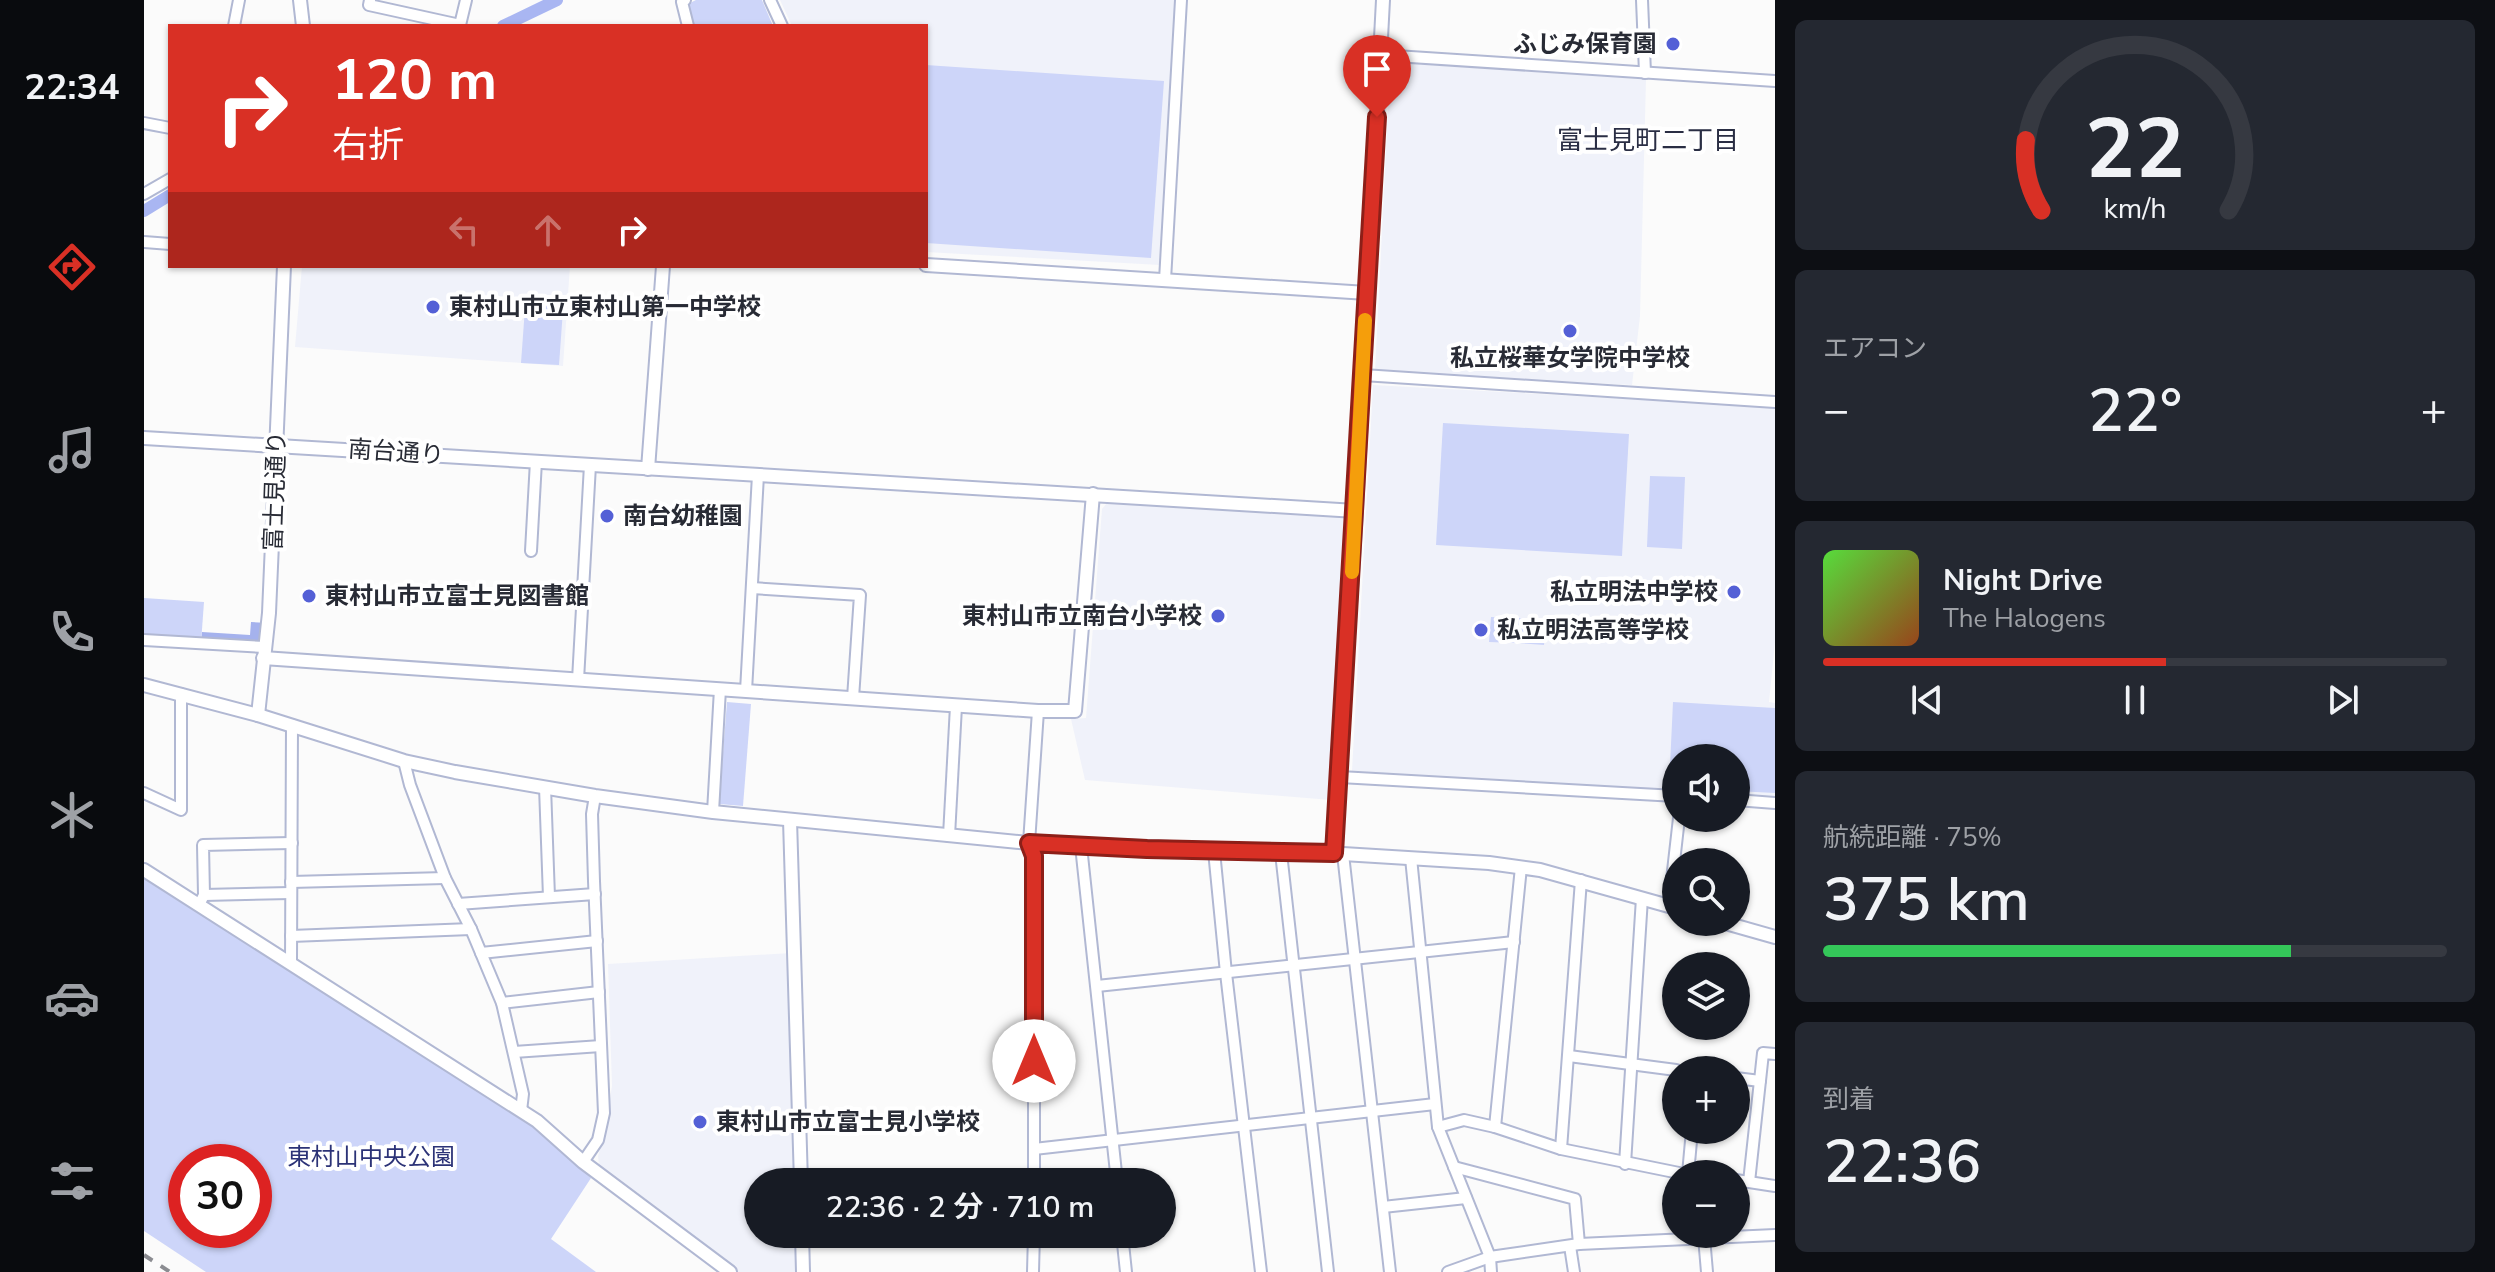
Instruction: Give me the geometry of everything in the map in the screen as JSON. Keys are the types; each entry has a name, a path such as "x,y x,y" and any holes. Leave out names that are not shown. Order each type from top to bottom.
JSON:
{"street":[{"path":"234,24 239,0"},
{"path":"300,0 303,24"},
{"path":"370,0 369,5 455,24"},
{"path":"460,24 466,0"},
{"path":"685,0 682,2 688,24"},
{"path":"770,0 781,24"},
{"path":"1165,280 1181,0"},
{"path":"1383,0 1340,777 1339,854 1355,959 1390,1272"},
{"path":"1642,0 1645,73"},
{"path":"1380,55 1775,81"},
{"path":"144,123 168,128"},
{"path":"144,194 168,180"},
{"path":"144,242 168,244"},
{"path":"928,265 1367,293"},
{"name":"富士見通り","path":"258,715 269,613 284,268"},
{"path":"648,469 663,268"},
{"path":"1363,375 1775,402"},
{"name":"南台通り","path":"144,438 1356,511"},
{"path":"531,551 536,461"},
{"path":"578,680 590,465"},
{"path":"746,691 758,475"},
{"path":"144,640 578,680 956,706 1075,711 1093,494"},
{"path":"752,588 860,595 853,698"},
{"path":"144,685 258,715 404,761 595,796 713,812 1029,843 1339,854 1521,867 1581,880 1662,904"},
{"path":"713,812 720,689"},
{"path":"144,793 181,810 181,694"},
{"path":"949,836 956,706"},
{"path":"1034,1168 1034,856 1029,843 1038,711"},
{"path":"291,963 292,725"},
{"path":"404,761 445,878 471,929 502,1003 523,1094 521,1111"},
{"path":"1340,777 1662,795"},
{"path":"545,787 549,897"},
{"path":"583,1162 598,1140 604,1113 592,814 595,796"},
{"path":"1750,801 1775,803"},
{"path":"790,820 801,1168"},
{"path":"201,900 203,845 292,843"},
{"path":"1081,846 1115,1168"},
{"path":"1214,851 1261,1272"},
{"path":"1281,853 1328,1272"},
{"path":"1411,858 1438,1127 1490,1257 1491,1272"},
{"path":"1495,1127 1521,867"},
{"path":"144,870 201,900 291,963 537,1121 583,1162 730,1272"},
{"path":"201,900 291,888 445,878"},
{"path":"1561,1149 1581,880"},
{"path":"458,904 595,894"},
{"path":"1625,1164 1642,898"},
{"path":"291,936 471,929"},
{"path":"1750,930 1775,937"},
{"path":"481,953 597,941"},
{"path":"1097,986 1514,942"},
{"path":"502,1003 599,992"},
{"path":"514,1052 601,1046"},
{"path":"1750,1173 1763,1053 1775,1054"},
{"path":"1569,1056 1662,1068"},
{"path":"1750,1080 1760,1081"},
{"path":"1034,1149 1435,1104"},
{"path":"1438,1127 1464,1120 1561,1149 1662,1170"},
{"path":"1454,1167 1575,1199 1574,1272"},
{"path":"1750,1182 1775,1186"},
{"path":"1383,1207 1466,1198"},
{"path":"1750,1236 1775,1235"},
{"path":"1448,1272 1490,1257 1575,1245 1662,1240"},
{"path":"802,1248 803,1272"},
{"path":"1033,1272 1034,1248"},
{"path":"1123,1248 1126,1272"},
{"path":"1705,1248 1707,1272"}],"shaded area":[{"path":"780,0 1181,0 1160,265 928,252 928,24 791,24"},
{"path":"1397,63 1646,79 1640,316 1632,385 1375,372 1390,70"},
{"name":"東村山市立東村山第一中学校","path":"302,268 570,268 563,366 295,347"},
{"path":"1373,385 1775,407 1775,642 1769,702 1775,703 1775,798 1750,796 1750,744 1662,744 1662,791 1352,771"},
{"name":"東村山市立南台小学校","path":"1107,503 1350,514 1331,800 1085,780 1071,719 1086,718 1102,509"},
{"path":"251,622 268,623 266,644 201,643 202,632 250,635"},
{"name":"東村山市立富士見小学校","path":"791,953 795,1168 744,1168 744,1248 796,1248 796,1272 738,1272 599,1165 598,1156 612,1086 608,964"}],"green space":[{"path":"696,0 762,0 772,24 691,24 686,5"},
{"path":"928,65 1164,81 1151,258 928,243"},
{"path":"526,294 564,296 559,365 521,363"},
{"path":"1443,423 1629,434 1622,556 1436,545"},
{"path":"1650,476 1685,477 1682,549 1647,547"},
{"path":"144,598 204,602 201,643 144,640"},
{"path":"1491,617 1517,618 1516,643 1489,642"},
{"path":"1519,618 1546,620 1544,645 1518,643"},
{"path":"727,702 751,704 743,806 719,804"},
{"path":"1673,702 1775,708 1775,793 1750,792 1750,744 1671,744"},
{"name":"東村山中央公園","path":"144,878 542,1130 591,1178 551,1239 596,1272 206,1272 170,1248 272,1248 272,1144 168,1144 168,1247 144,1231"}],"waterway":[{"path":"507,24 557,0"},
{"path":"144,211 168,196"}],"railway":[{"path":"144,1255 170,1272"}],"slow traffic":[{"path":"1352,572 1365,320"}],"place":[{"name":"ふじみ保育園","path":"1673,44"},
{"name":"東村山市立東村山第一中学校","path":"433,307"},
{"name":"私立桜華女学院中学校","path":"1570,331"},
{"name":"南台幼稚園","path":"607,516"},
{"name":"私立明法中学校","path":"1734,592"},
{"name":"東村山市立富士見図書館","path":"309,596"},
{"name":"東村山市立南台小学校","path":"1218,616"},
{"name":"私立明法高等学校","path":"1481,630"},
{"name":"東村山市立富士見小学校","path":"700,1122"}],"district":[{"name":"富士見町二丁目","path":"1648,140"}],"route":[{"path":"1034,1061 1034,856 1029,843 1334,853 1377,117"}]}
